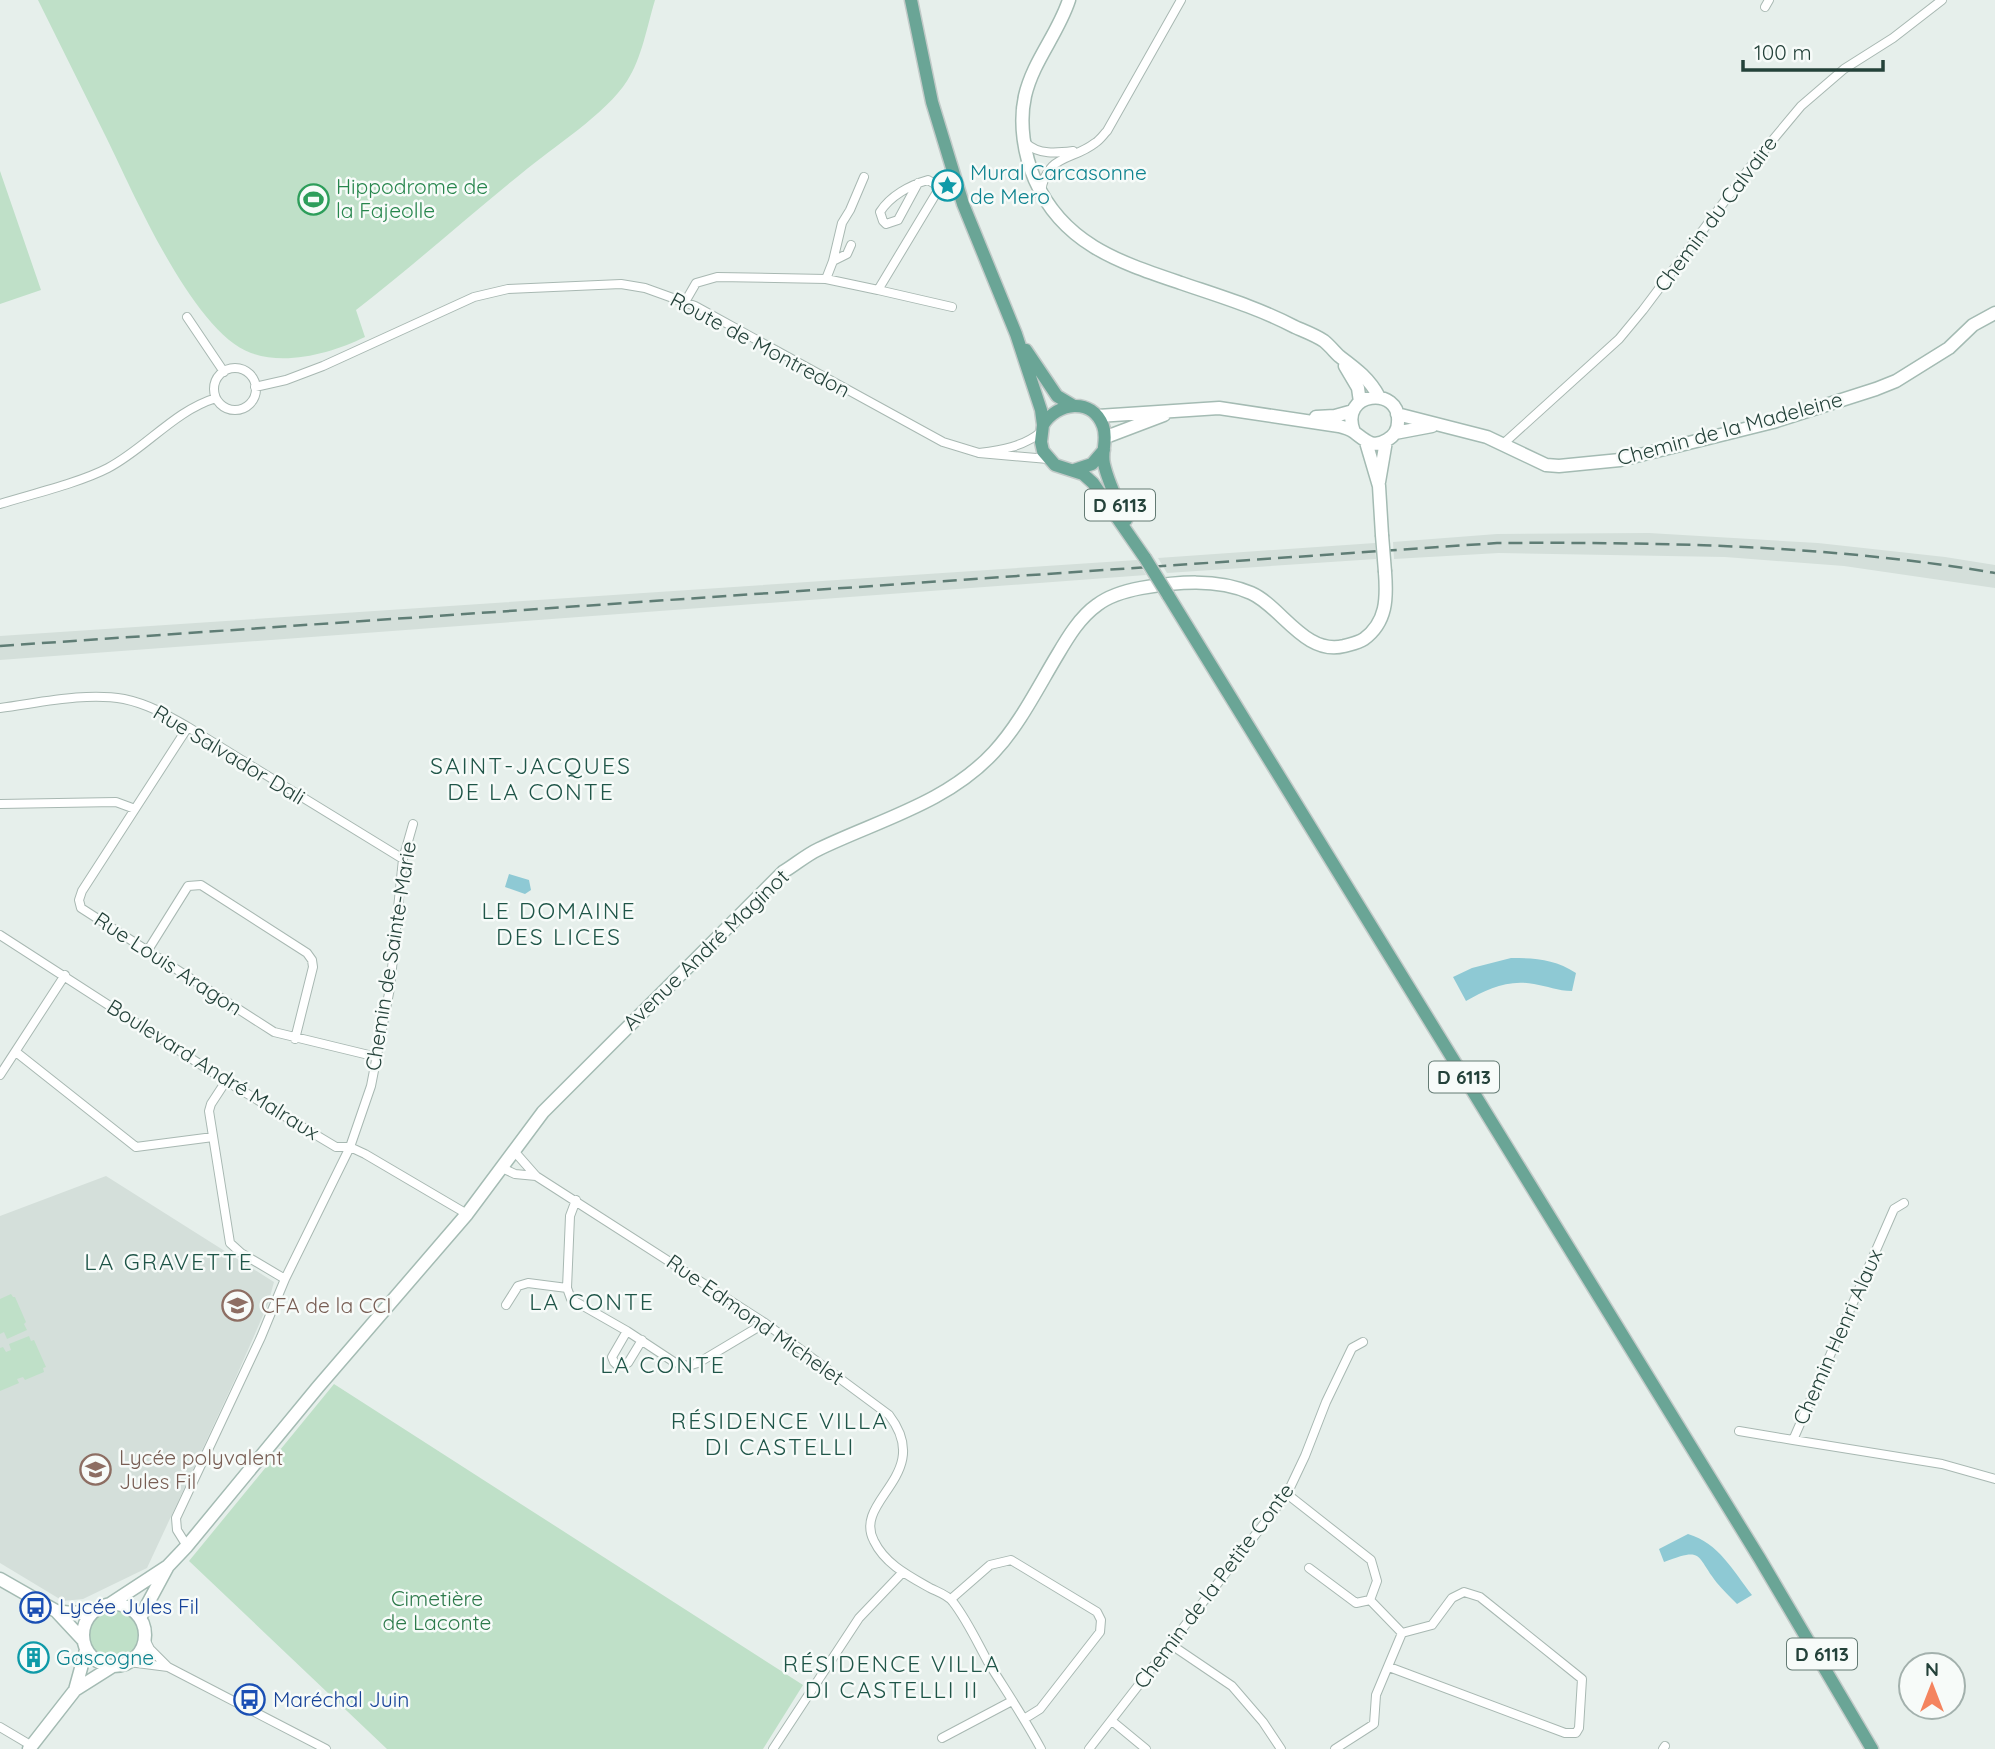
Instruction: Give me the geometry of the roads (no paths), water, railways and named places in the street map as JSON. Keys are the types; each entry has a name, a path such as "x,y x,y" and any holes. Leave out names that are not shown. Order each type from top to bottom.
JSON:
{"main road":[{"path":"911,0 932,102 963,204 1016,334 1041,410 1041,442 1048,458 1055,465 1074,470 1092,464 1105,444 1105,430 1098,416 1057,396 1016,334"},
{"path":"1042,428 1055,411 1072,405"},
{"name":"D 6113","path":"1105,444 1104,463 1122,511 1145,558"},
{"name":"D 6113","path":"1074,470 1093,483 1145,558 1760,1559 1881,1749"},
{"name":"D 6113","path":"1760,1559 1870,1749"}],"street":[{"path":"1069,0 1063,17 1033,73 1025,98 1024,142 1029,165 1041,195 1058,219 1099,251 1122,264 1275,317 1324,341 1351,362 1365,376 1379,397 1390,403 1397,414 1398,420 1390,437 1379,486"},
{"path":"1029,165 1042,169 1051,166 1095,144 1107,131 1181,0"},
{"name":"Chemin du Calvaire","path":"1503,444 1619,339 1751,166 1801,106 1844,69 1893,38 1942,0"},
{"path":"1024,142 1030,148 1042,152 1083,149"},
{"path":"1029,165 1032,158 1042,152"},
{"path":"1041,195 1046,173 1051,166"},
{"path":"826,279 842,223 864,177"},
{"path":"878,290 940,187 928,180 918,183 906,189 880,212 883,221 891,224 898,220 918,183"},
{"path":"832,261 847,254 851,245"},
{"path":"685,302 696,283 717,277 826,279 952,307"},
{"name":"Route de Montredon","path":"255,387 286,380 323,366 474,297 508,289 621,284 645,288 685,302 943,442 979,453"},
{"name":"Chemin de la Madeleine","path":"1397,414 1467,430 1503,444 1532,460 1559,466 1620,460 1773,422 1896,381 1949,348 1973,325 1995,313"},
{"path":"187,317 224,372"},
{"path":"1340,356 1358,388 1352,425 1354,432"},
{"path":"233,369 249,374 255,387 250,403 236,410 225,408 216,398 215,383 224,372 233,369"},
{"path":"1304,419 1356,407 1372,397 1379,397"},
{"path":"0,504 105,470 135,451 185,412 216,398"},
{"path":"1098,416 1219,408 1339,426 1354,432 1366,442 1379,486"},
{"path":"1105,444 1178,410"},
{"path":"1366,442 1379,443 1412,428 1448,427"},
{"path":"979,453 1003,450 1032,440 1042,428"},
{"path":"979,453 1048,458"},
{"name":"Avenue André Maginot","path":"110,1604 168,1566 187,1546 467,1214 542,1112 576,1077 783,872 816,850 933,799 963,780 993,753 1010,732 1073,629 1096,605 1117,593 1203,582 1227,584 1254,594 1300,633 1323,646 1339,647 1359,642 1378,626 1387,598 1379,486"},
{"name":"Rue Salvador Dali","path":"0,708 79,699 122,699 162,712 403,859"},
{"name":"Rue Louis Aragon","path":"188,727 82,891 79,900 81,908 274,1032 377,1057"},
{"path":"0,804 116,802 135,809"},
{"name":"Chemin de Sainte-Marie","path":"187,1546 175,1525 176,1518 261,1337 285,1279 350,1147 371,1086 390,988 403,859 413,824"},
{"path":"148,950 188,886 201,885 307,953 312,960 313,967 295,1039"},
{"name":"Boulevard André Malraux","path":"0,935 226,1081 337,1147 350,1147 365,1153 467,1214"},
{"path":"0,1075 65,975"},
{"path":"16,1052 136,1147 213,1137"},
{"path":"226,1081 209,1111 230,1243 241,1254 285,1279"},
{"name":"Rue Edmond Michelet","path":"514,1151 536,1176 765,1323 889,1415 900,1429 904,1454 899,1470 871,1518 870,1530 873,1541 882,1554 902,1573"},
{"path":"520,1174 526,1163"},
{"name":"Rue Edmond Michelet","path":"502,1168 536,1176"},
{"path":"576,1200 570,1216 567,1287 570,1299 642,1340 674,1362 688,1366 698,1363 765,1323"},
{"name":"Chemin Henri Alaux","path":"1904,1203 1894,1209 1793,1440 1942,1464 1995,1479"},
{"path":"506,1305 519,1286 528,1283 567,1287"},
{"path":"627,1331 612,1357 618,1366 628,1363 642,1340"},
{"name":"Chemin de la Petite Conte","path":"1089,1749 1287,1494 1352,1348 1363,1342"},
{"path":"1739,1431 1793,1440"},
{"path":"1287,1494 1371,1560 1377,1581 1370,1600"},
{"path":"951,1599 990,1565 1011,1560 1097,1612 1101,1620 1100,1632 1040,1709 1024,1719"},
{"name":"Avenue André Maginot","path":"139,1618 168,1566"},
{"path":"1309,1568 1356,1603 1370,1600"},
{"path":"773,1749 859,1618 902,1573 951,1599 1041,1749"},
{"path":"0,1579 56,1611 93,1658 102,1664 113,1666"},
{"path":"1389,1667 1565,1733 1576,1733 1579,1728 1582,1679 1480,1597 1464,1592 1452,1598 1432,1625 1402,1633"},
{"path":"1370,1600 1402,1633"},
{"path":"56,1611 94,1611 110,1604 132,1610 144,1628 145,1639 150,1648 169,1667 326,1749"},
{"path":"75,1690 85,1645 83,1629 94,1611"},
{"path":"1335,1749 1374,1724 1375,1701 1402,1633"},
{"path":"129,1662 140,1653 145,1639"},
{"path":"1170,1644 1232,1686 1263,1722 1281,1749"},
{"path":"0,1727 30,1747 75,1690 113,1666 129,1662 169,1667"},
{"path":"942,1738 1012,1701"},
{"path":"1112,1720 1146,1749"}],"water":[{"path":"509,874 529,880 531,890 525,894 505,887"},
{"path":"1511,958 1545,960 1568,968 1576,973 1572,991 1515,983 1490,989 1466,1001 1453,977 1472,968"},
{"path":"1688,1534 1699,1538 1717,1551 1752,1595 1737,1604 1697,1556 1686,1555 1664,1562 1659,1549"}],"railway":[{"path":"0,646 1497,543 1747,547 1871,556 1995,573"}],"place":[{"name":"Mural Carcasonne de Mero","path":"947,185"},
{"name":"Hippodrome de la Fajeolle","path":"313,199"},
{"name":"CFA de la CCI","path":"238,1306"},
{"name":"Lycée polyvalent Jules Fil","path":"96,1470"},
{"name":"Lycée Jules Fil","path":"36,1607"},
{"name":"Gascogne","path":"33,1658"},
{"name":"Maréchal Juin","path":"250,1700"}],"district":[{"name":"SAINT-JACQUES DE LA CONTE","path":"531,779"},
{"name":"LE DOMAINE DES LICES","path":"559,924"},
{"name":"LA GRAVETTE","path":"169,1262"},
{"name":"LA CONTE","path":"592,1302"},
{"name":"LA CONTE","path":"663,1365"},
{"name":"RÉSIDENCE VILLA DI CASTELLI","path":"780,1434"},
{"name":"RÉSIDENCE VILLA DI CASTELLI II","path":"892,1677"}],"park label":[{"name":"Cimetière de Laconte","path":"437,1611"}]}
